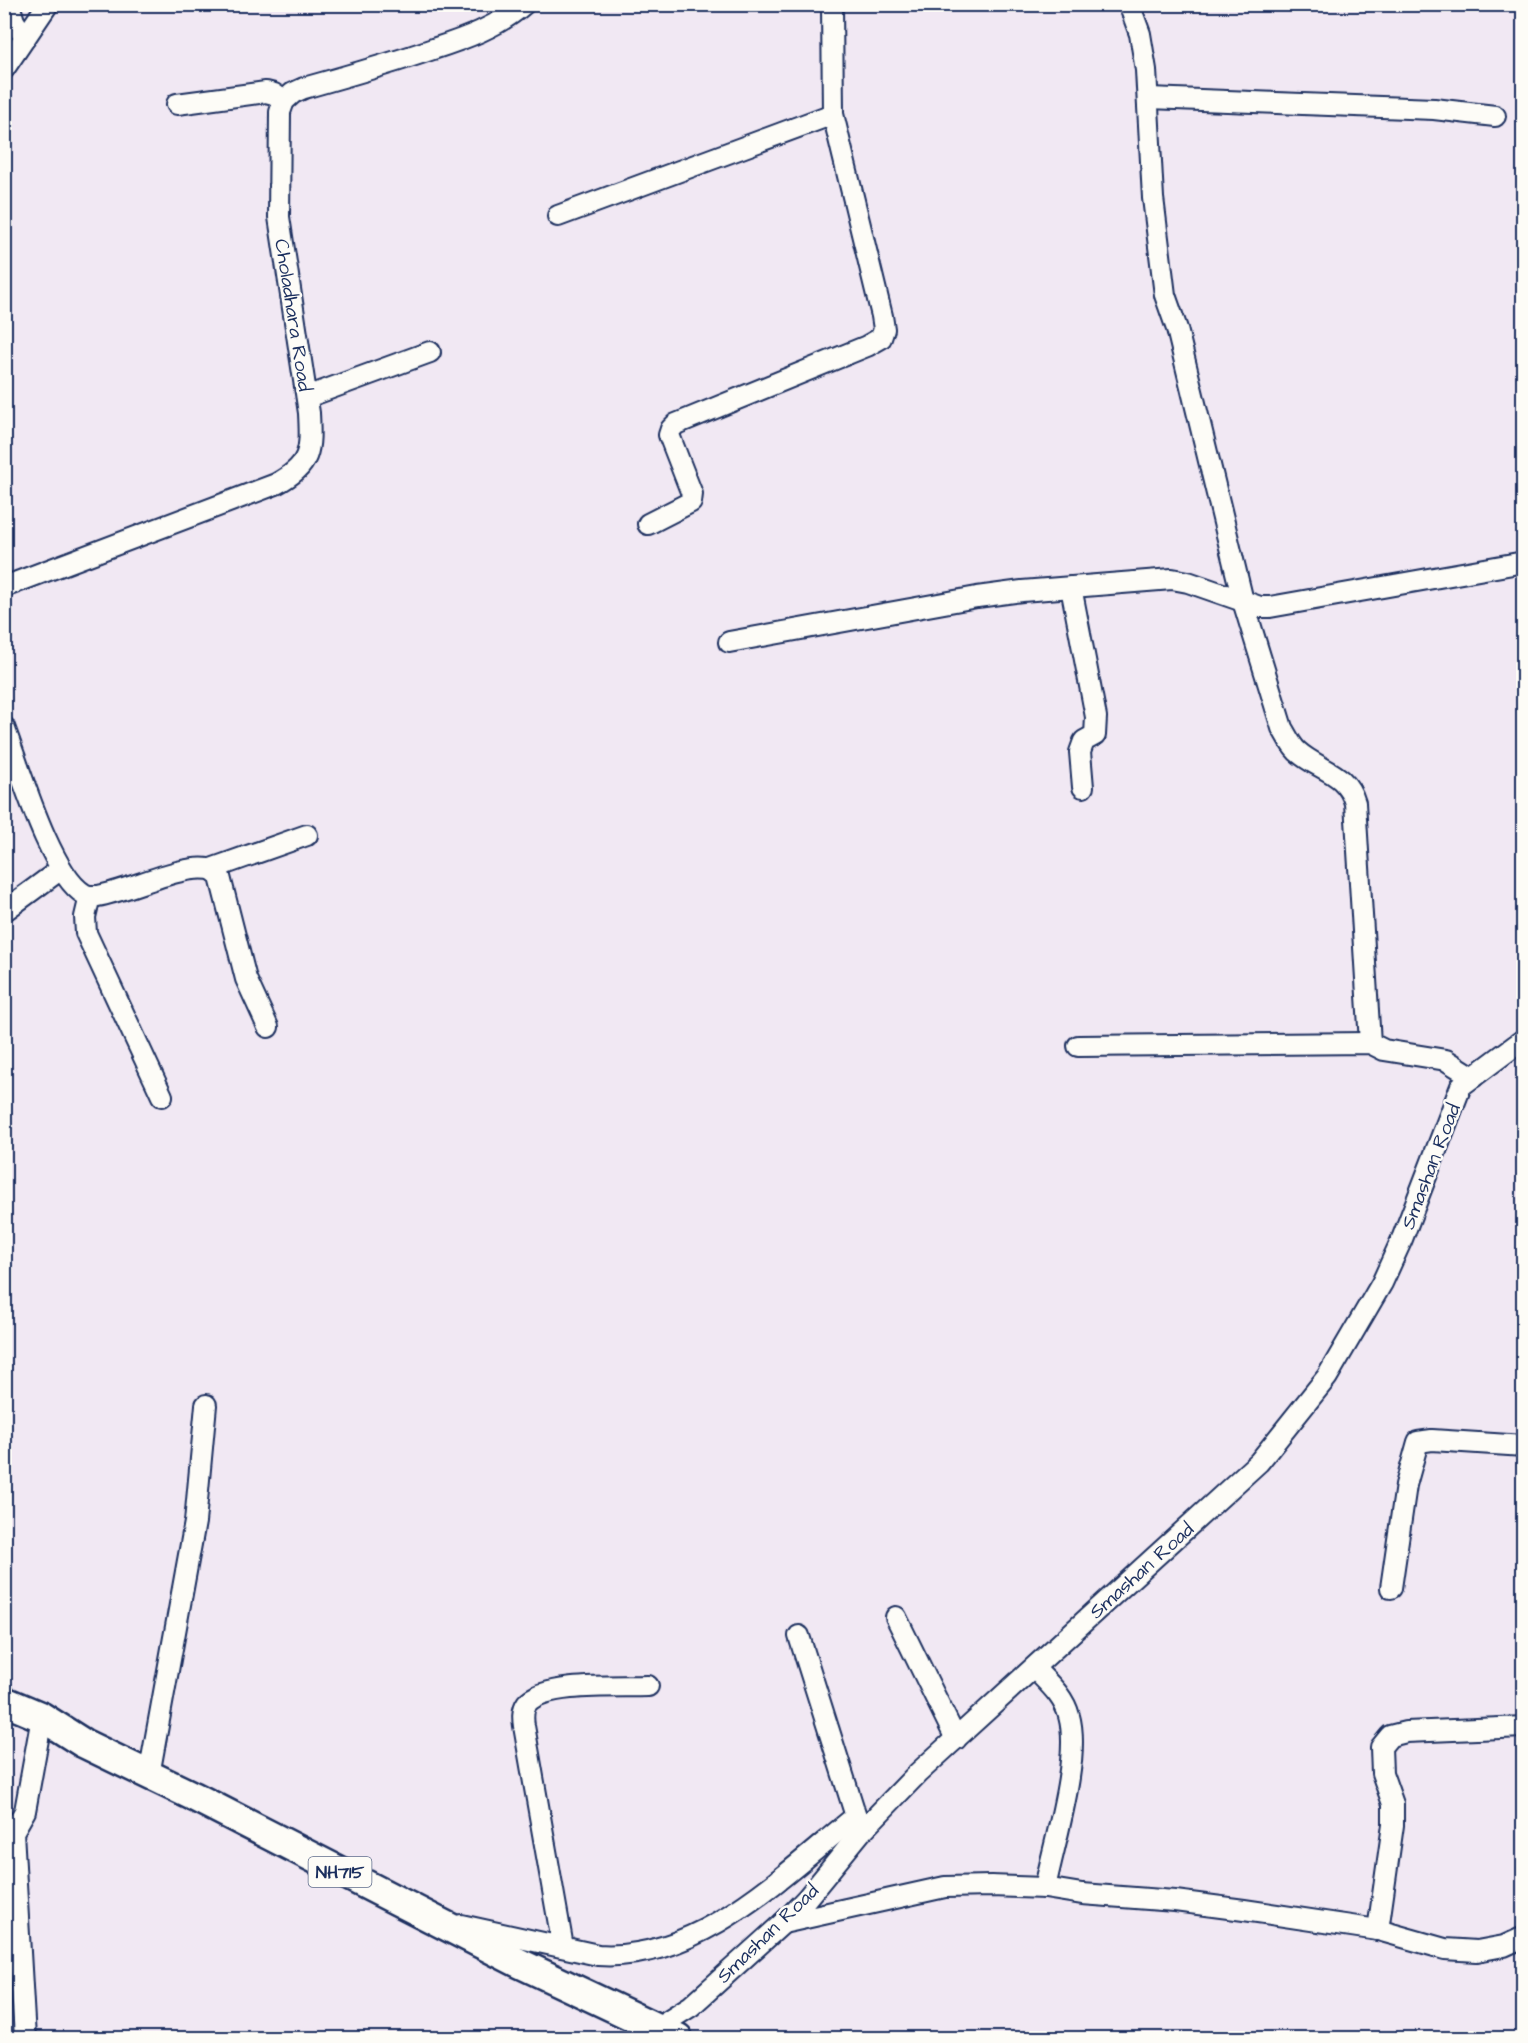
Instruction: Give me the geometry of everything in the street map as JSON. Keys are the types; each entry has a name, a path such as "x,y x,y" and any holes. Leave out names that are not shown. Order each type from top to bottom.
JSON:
{"highway":[{"name":"NH715","path":"4,1701 42,1717 83,1743 659,2035"}],"street":[{"path":"9,4 14,21 25,38"},
{"path":"4,69 48,4"},
{"path":"177,104 266,92 284,101 293,93 304,88 392,63 471,36 524,4"},
{"path":"648,524 691,501 692,494 669,435 676,424 867,346 881,338 884,329 882,316 833,114 832,4"},
{"path":"1130,4 1140,33 1149,98 1153,198 1164,295 1177,329 1243,601 1282,728 1291,745 1299,753 1344,781 1352,791 1355,803 1371,1043"},
{"path":"1149,98 1434,109 1495,116"},
{"name":"Choladhara Road","path":"4,587 276,484 292,476 301,468 307,456 310,436 307,397 279,217 279,122 284,101"},
{"path":"558,216 833,114"},
{"path":"307,397 430,352"},
{"path":"729,642 977,597 1071,587 1172,579 1188,582 1260,607 1270,607 1524,562"},
{"path":"1071,587 1096,717 1095,735 1084,741 1080,752 1083,787"},
{"path":"4,727 43,833 61,869 82,893 90,896 107,895 184,872 211,869 307,836"},
{"path":"4,911 61,869"},
{"path":"211,869 220,877 246,980 268,1027"},
{"path":"90,896 85,917 86,933 162,1096"},
{"name":"Smashan Road","path":"659,2035 783,1923 807,1898 859,1824 956,1739 1259,1462 1320,1386 1382,1283 1402,1239 1461,1086 1524,1039"},
{"path":"1078,1046 1371,1043 1384,1050 1446,1060 1473,1077"},
{"path":"149,1775 195,1522 206,1405"},
{"path":"1391,1588 1406,1485 1418,1442 1432,1440 1524,1446"},
{"path":"896,1617 956,1739"},
{"path":"434,1919 598,1955 617,1956 655,1950 700,1933 730,1915 859,1824 799,1636"},
{"path":"1034,1668 1061,1698 1069,1714 1073,1737 1069,1776 1045,1888"},
{"path":"563,1947 523,1714 527,1704 536,1696 547,1692 572,1688 648,1686"},
{"path":"25,2038 9,1834 25,1811 42,1717"},
{"path":"1378,1930 1393,1825 1393,1803 1382,1773 1381,1748 1390,1736 1406,1732 1524,1727"},
{"path":"783,1923 945,1887 1045,1888 1082,1894 1198,1904 1378,1930 1445,1949 1477,1951 1504,1946 1524,1937"}]}
